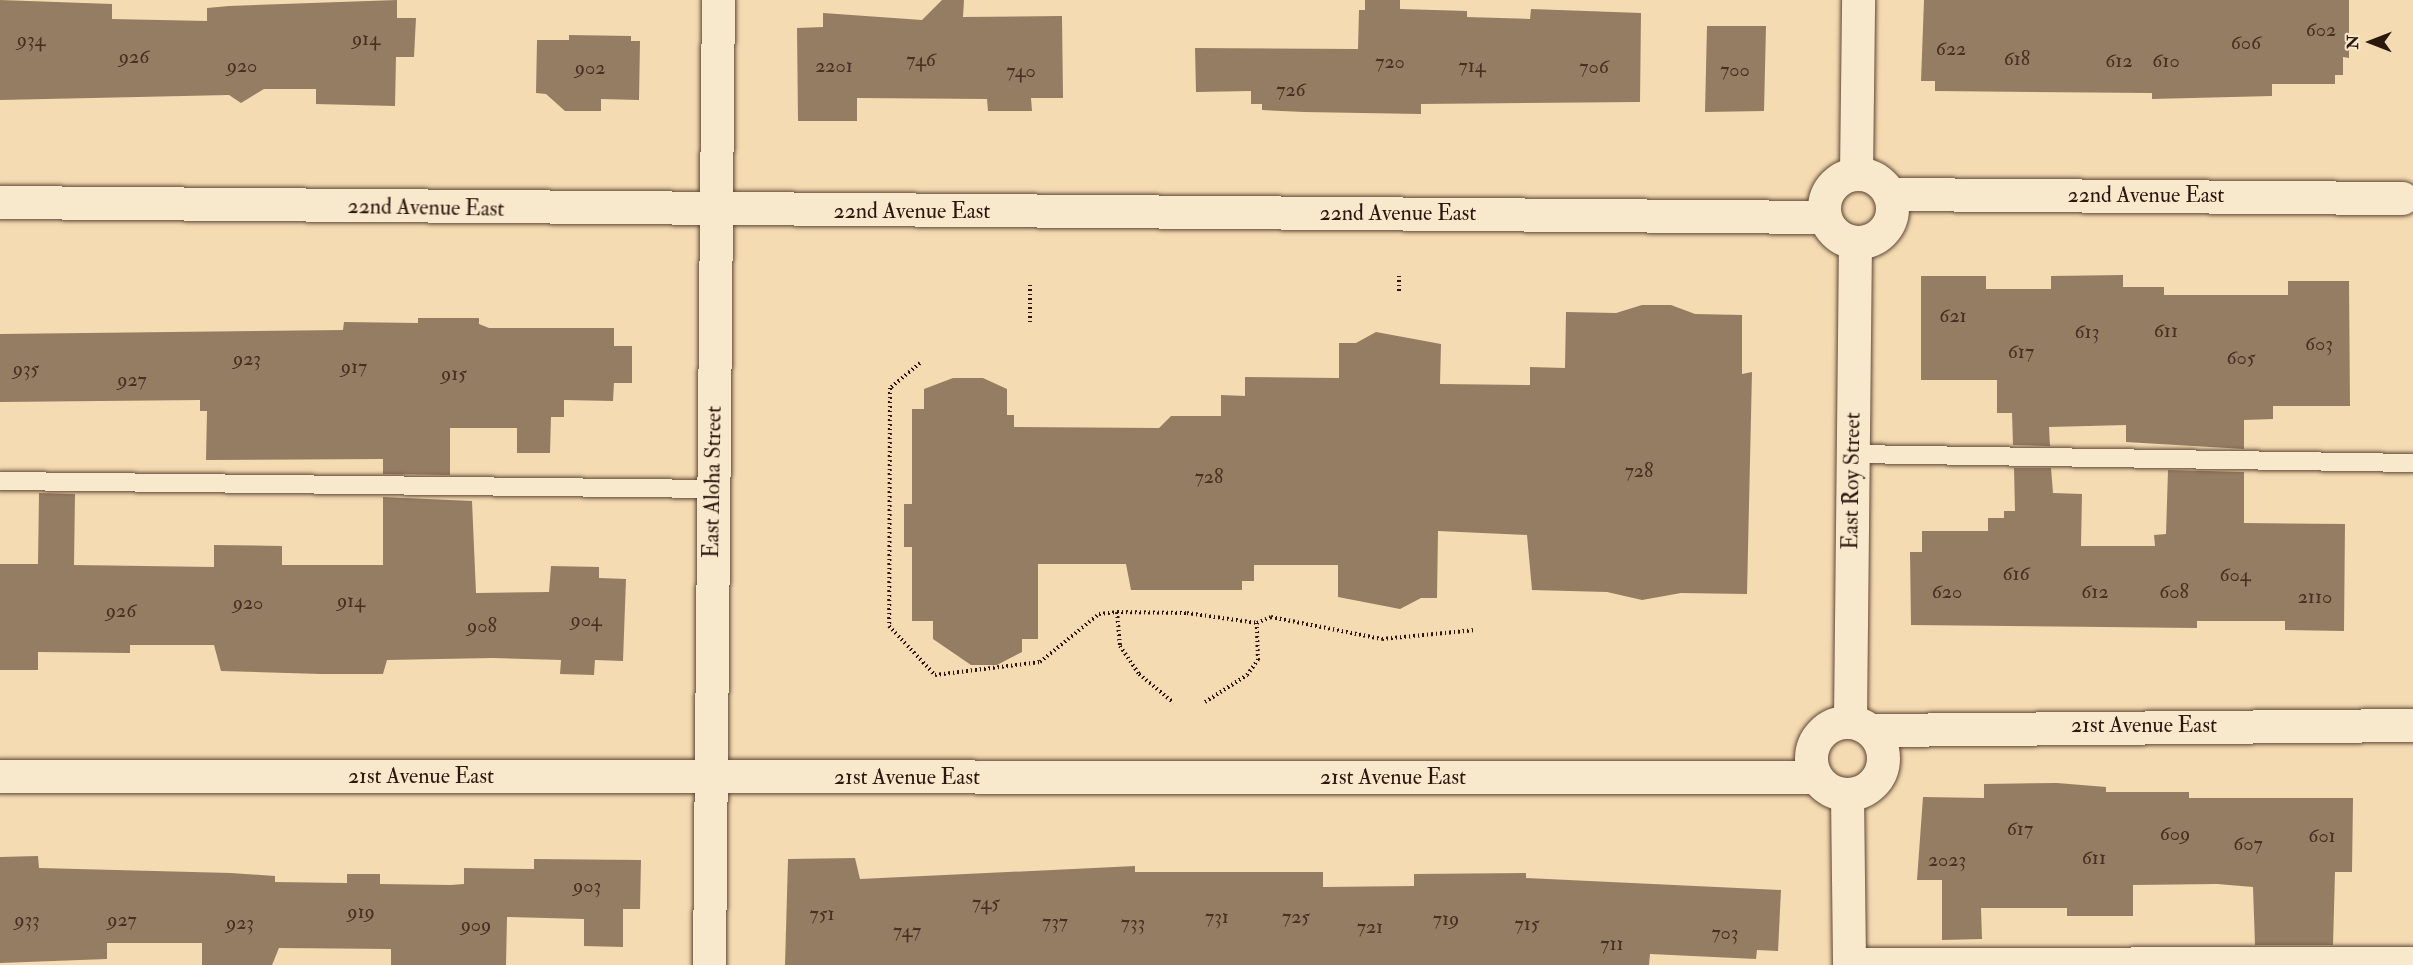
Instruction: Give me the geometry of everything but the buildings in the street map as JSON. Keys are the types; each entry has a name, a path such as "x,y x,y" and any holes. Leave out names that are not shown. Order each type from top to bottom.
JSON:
{"street":[{"name":"East Aloha Street","path":"709,965 718,0"},
{"path":"1856,173 1858,0"},
{"path":"1856,173 1878,180 1889,194 1892,208 1885,230 1855,242 1835,233 1825,217 1828,191 1856,173"},
{"name":"22nd Avenue East","path":"1889,194 2409,197"},
{"name":"22nd Avenue East","path":"0,202 716,212 1825,217"},
{"name":"East Roy Street","path":"1855,242 1853,454 1862,724"},
{"path":"1840,720 1862,724 1881,740 1878,769 1861,791 1847,796 1833,795 1814,777 1821,737 1840,720"},
{"name":"21st Avenue East","path":"1862,724 2413,724"},
{"name":"21st Avenue East","path":"0,776 1814,777"},
{"path":"1847,796 1849,961"}],"lane":[{"path":"1853,454 2413,463"},
{"path":"0,481 713,489"},
{"path":"1849,961 2413,956"}],"path":[{"path":"1399,276 1399,292"},
{"path":"1030,285 1030,322"},
{"path":"920,363 890,388 889,626 935,675 1040,662 1099,614 1117,612 1187,613 1257,623 1271,617 1382,639 1476,630"},
{"path":"1117,612 1120,646 1139,674 1173,703"},
{"path":"1204,702 1247,675 1258,660 1257,623"}]}
